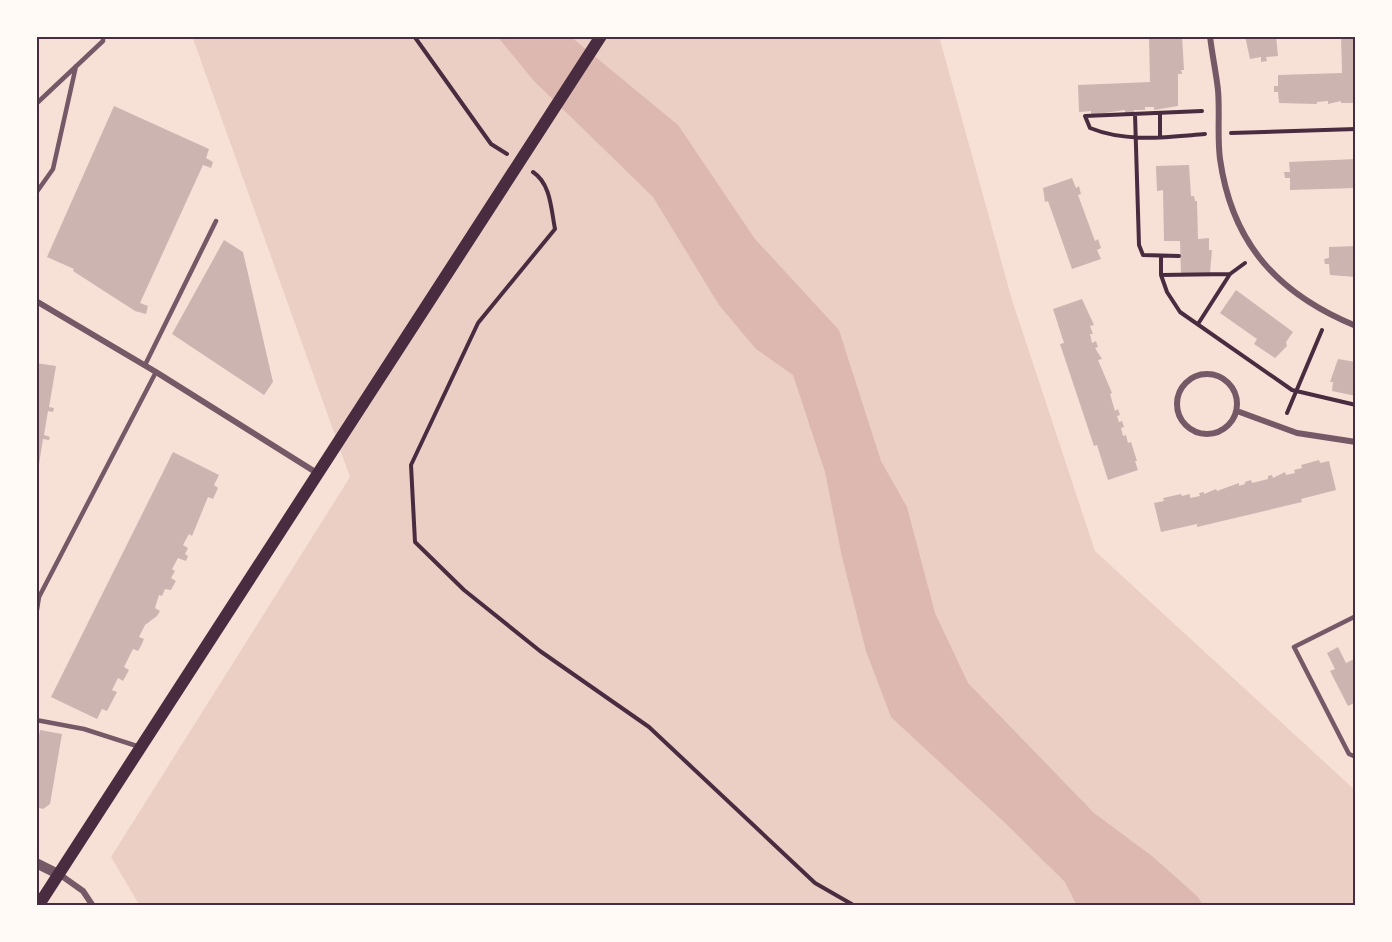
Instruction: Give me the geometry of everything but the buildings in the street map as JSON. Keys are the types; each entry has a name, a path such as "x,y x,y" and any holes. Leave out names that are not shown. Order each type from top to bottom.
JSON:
{"main road":[{"path":"38,906 601,36"}],"street":[{"path":"1210,36 1218,91 1220,159 1228,196 1247,242 1272,275 1298,297 1331,316 1356,326"},
{"path":"36,301 145,365 317,473"},
{"path":"1214,375 1230,385 1235,393 1237,411 1233,421 1216,433 1196,432 1180,418 1178,398 1181,389 1195,376 1214,375"},
{"path":"1237,411 1297,433 1356,442"},
{"path":"36,863 58,874 83,891 93,906"}],"lane":[{"path":"36,104 103,41 102,36"},
{"path":"36,193 52,169 76,66"},
{"path":"145,365 216,221"},
{"path":"36,616 39,597 156,372"},
{"path":"1356,616 1294,647 1349,754 1356,757"},
{"path":"36,720 84,729 140,747"}],"path":[{"path":"414,36 491,144 501,150"},
{"path":"1202,111 1085,116 1090,128 1109,136 1206,134"},
{"path":"1160,113 1160,136"},
{"path":"1135,114 1139,245 1143,255 1161,258 1179,256"},
{"path":"1231,133 1356,129"},
{"path":"539,176 546,188 555,229 478,323 411,465 416,542 464,590 489,611 540,651 649,727 815,883 855,906"},
{"path":"1161,258 1161,275 1167,292 1180,312 1296,392 1356,405"},
{"path":"1198,324 1230,274 1245,263"},
{"path":"1161,275 1230,274"},
{"path":"1287,413 1322,330"}],"shaded area":[{"path":"192,36 939,36 1012,300 1095,551 1356,791 1356,906 140,906 111,857 350,477"},
{"path":"497,36 570,36 678,125 755,239 839,330 881,461 907,507 935,613 968,683 1094,813 1152,856 1197,896 1204,906 1077,906 1065,882 891,717 866,651 842,557 825,472 793,375 756,349 719,305 653,197 534,81"}]}
